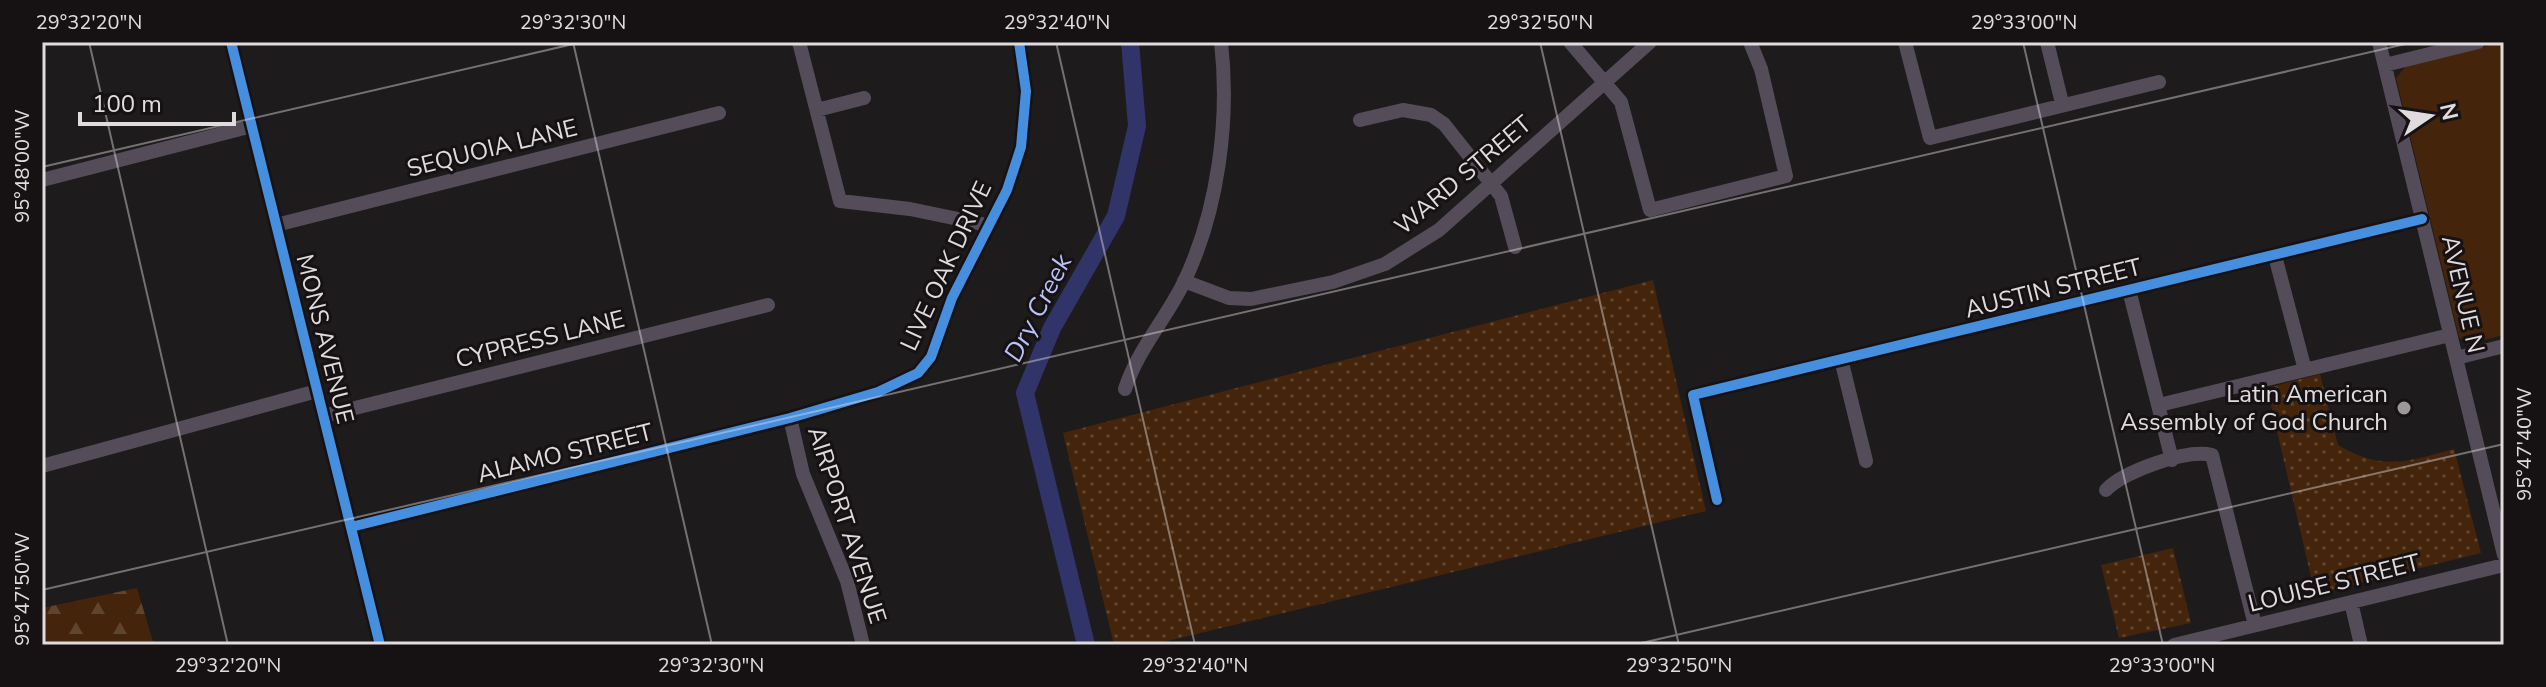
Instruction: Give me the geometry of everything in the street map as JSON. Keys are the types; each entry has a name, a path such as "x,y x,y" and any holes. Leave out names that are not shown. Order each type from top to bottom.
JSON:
{"street":[{"name":"MONS AVENUE","path":"231,42 380,645"},
{"path":"799,42 840,201 910,209 987,225"},
{"name":"LIVE OAK DRIVE","path":"790,418 878,392 927,366 952,298 1007,190 1021,147 1026,91 1019,42"},
{"path":"1125,389 1132,367 1184,281 1202,232 1219,154 1221,42"},
{"path":"1570,42 1605,81 1628,118 1650,210 1786,176 1761,69 1750,42"},
{"name":"WARD STREET","path":"1184,281 1229,298 1251,299 1333,282 1385,264 1439,230 1650,42"},
{"path":"1905,42 1930,138 2062,103 2159,82"},
{"path":"2047,42 2062,103"},
{"name":"AVENUE N","path":"2379,42 2450,335 2500,522 2504,555"},
{"path":"2385,65 2478,42"},
{"path":"817,110 864,98"},
{"path":"1360,120 1403,110 1431,115 1444,124 1492,183 1506,206 1515,247"},
{"name":"SEQUOIA LANE","path":"276,225 719,113"},
{"path":"42,180 252,126"},
{"name":"AUSTIN STREET","path":"1717,500 1693,395 2422,219"},
{"path":"2275,256 2305,370"},
{"path":"2129,290 2172,460"},
{"name":"CYPRESS LANE","path":"323,416 768,305"},
{"path":"2159,405 2450,335"},
{"path":"2456,358 2504,346"},
{"path":"1841,359 1866,461"},
{"path":"42,466 317,391"},
{"name":"ALAMO STREET","path":"351,527 790,418"},
{"name":"AIRPORT AVENUE","path":"790,418 803,474 847,581 863,645"},
{"path":"2106,490 2124,474 2172,460 2206,454 2217,462 2255,625"},
{"name":"LOUISE STREET","path":"2174,645 2208,641 2255,625 2504,565"},
{"path":"2351,602 2361,645"}],"green space":[{"path":"2504,42 2504,335 2467,344 2459,337 2396,78 2407,65"},
{"path":"1653,280 1706,511 1151,645 1114,645 1063,433"},
{"path":"2320,374 2338,445 2369,459 2396,462 2454,449 2481,553 2315,594 2267,388"},
{"path":"2173,548 2191,623 2119,638 2101,565"},
{"path":"137,588 154,645 42,645 42,608"}],"waterway":[{"name":"Dry Creek","path":"1086,645 1025,393 1052,328 1116,216 1137,126 1130,42"}],"cycle path":[{"path":"231,42 380,645"},
{"path":"351,527 790,418 878,392 918,373 931,357 952,298 1007,190 1021,147 1026,91 1019,42"},
{"path":"1717,500 1693,395 2422,219"}],"place":[{"name":"Latin American Assembly of God Church","path":"2404,408"}]}
